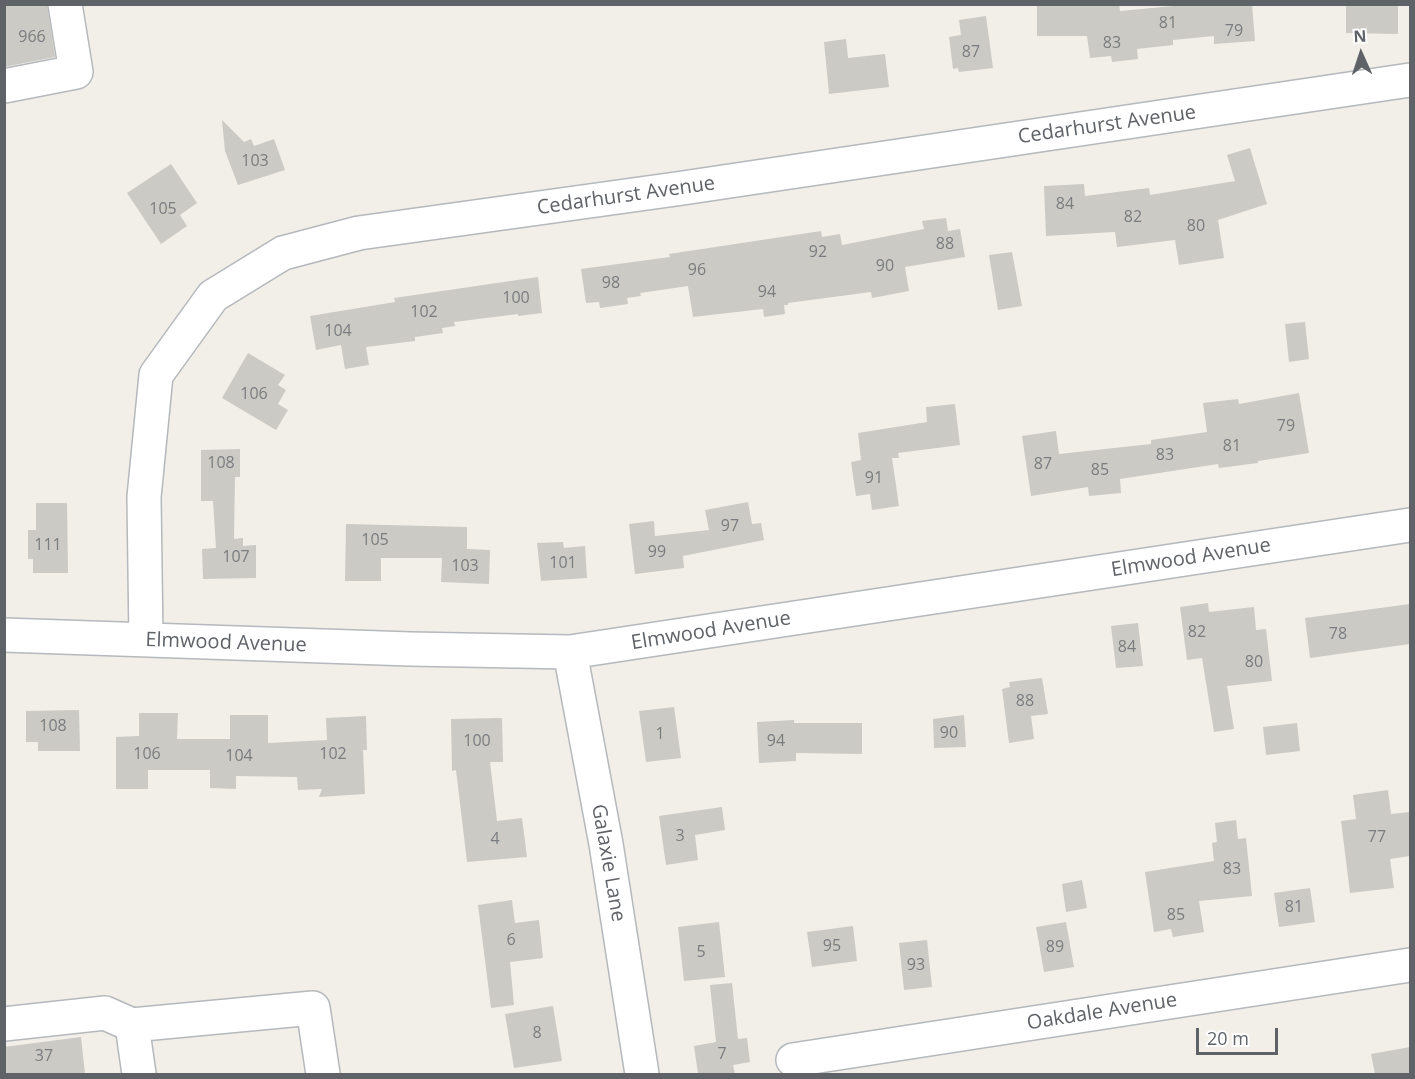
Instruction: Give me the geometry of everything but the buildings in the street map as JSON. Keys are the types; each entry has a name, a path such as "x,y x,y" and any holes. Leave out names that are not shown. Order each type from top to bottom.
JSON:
{"street":[{"path":"4,86 76,72 65,4"},
{"name":"Cedarhurst Avenue","path":"146,640 144,497 156,375 213,296 283,253 359,233 676,189 1410,80"},
{"name":"Elmwood Avenue","path":"4,635 410,649 570,652 1410,525"},
{"name":"Galaxie Lane","path":"570,652 606,844 642,1074"},
{"name":"Oakdale Avenue","path":"793,1060 1410,965"},
{"path":"4,1024 105,1013 132,1026 313,1008 323,1074"},
{"path":"132,1026 139,1074"}]}
